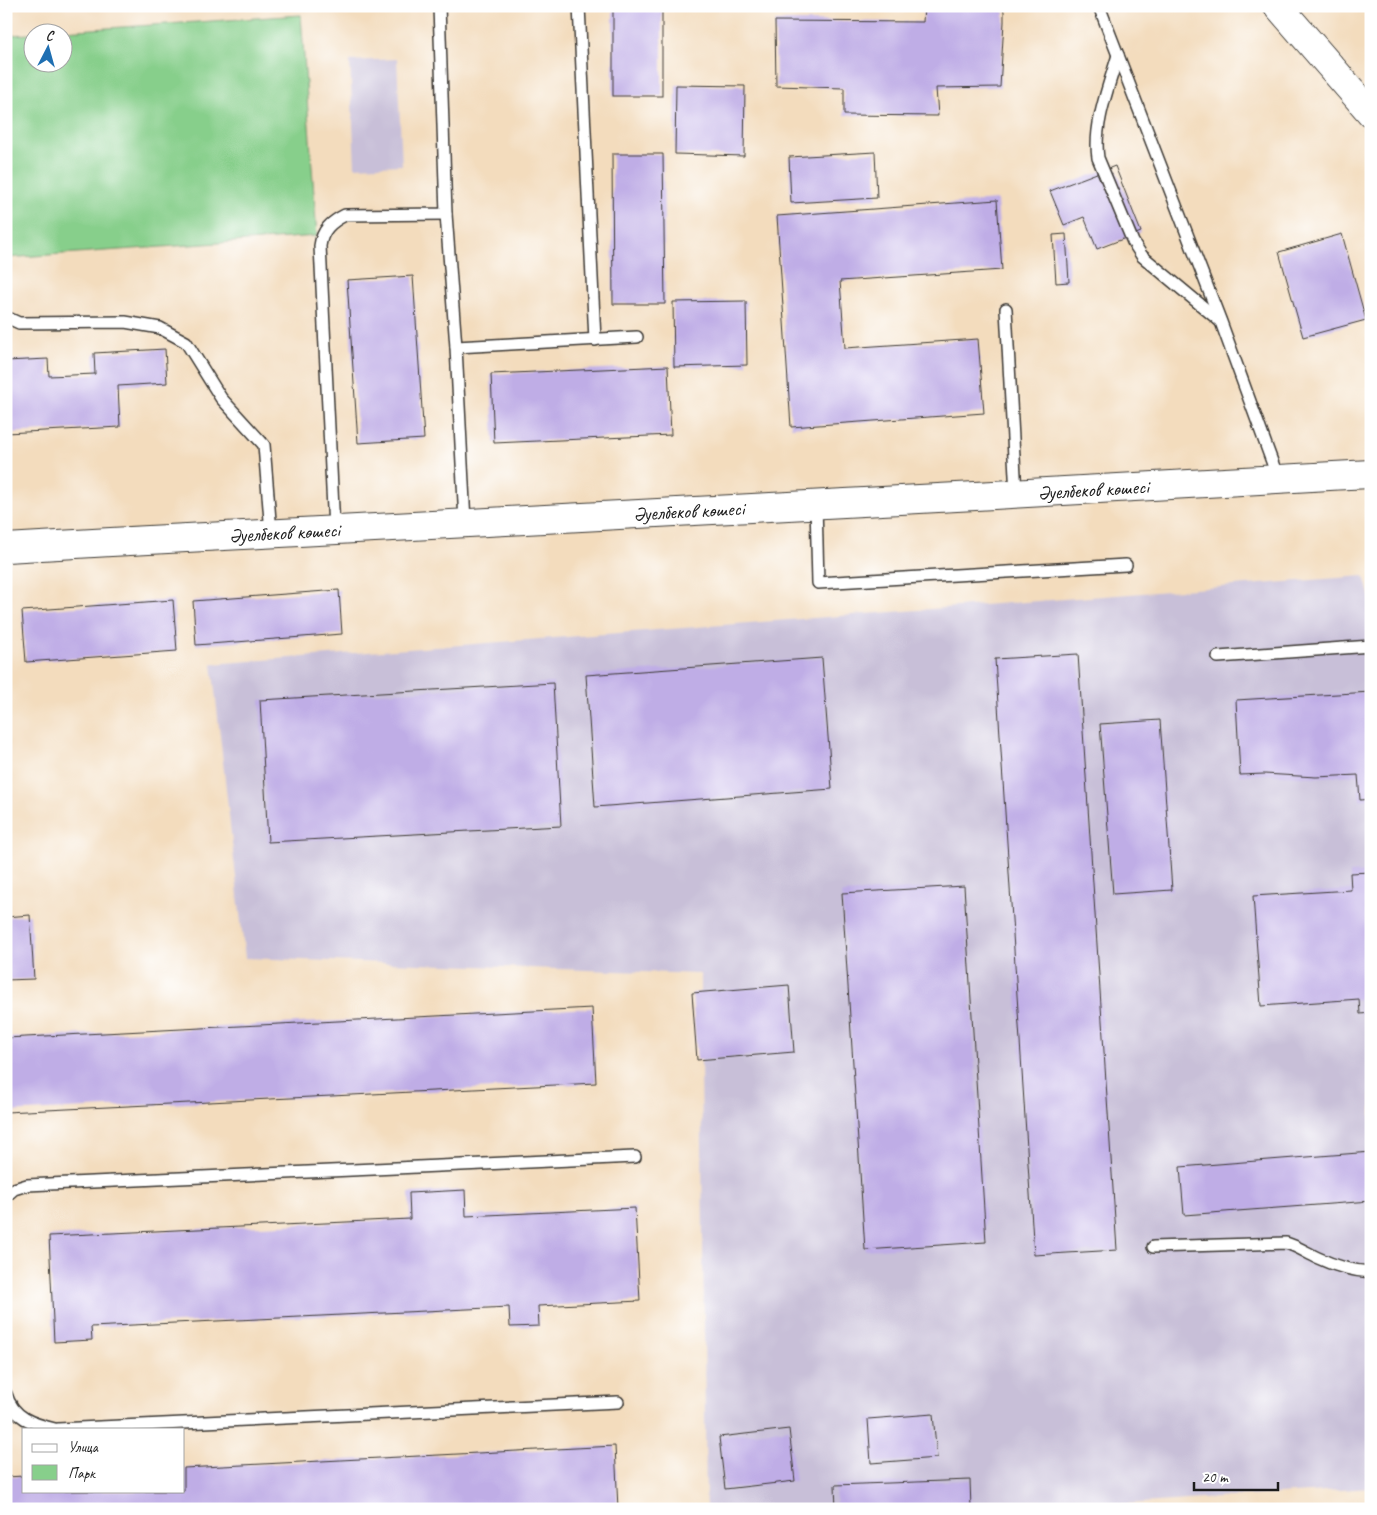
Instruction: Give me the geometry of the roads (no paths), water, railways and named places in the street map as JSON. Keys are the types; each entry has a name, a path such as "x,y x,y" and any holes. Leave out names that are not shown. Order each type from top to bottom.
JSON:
{"street":[{"path":"1278,6 1371,113"},
{"name":"Әуелбеков көшесі","path":"6,548 1371,474"}],"lane":[{"path":"439,6 446,214 456,347 465,522"},
{"path":"579,6 596,340"},
{"path":"1099,6 1278,478"},
{"path":"1118,55 1099,123 1096,147 1098,158 1132,242 1142,256 1220,322"},
{"path":"334,529 320,256 321,236 335,220 345,215 446,214"},
{"path":"1006,309 1016,494"},
{"path":"6,317 20,323 125,322 160,328 186,342 221,398 264,444 271,533"},
{"path":"456,347 637,337"},
{"path":"816,504 818,583 1126,565"},
{"path":"1218,657 1371,646"},
{"path":"6,1196 14,1189 27,1186 635,1157"},
{"path":"1154,1247 1286,1242 1337,1267 1371,1272"},
{"path":"6,1394 19,1417 36,1425 51,1428"},
{"path":"77,1428 618,1402"}]}
